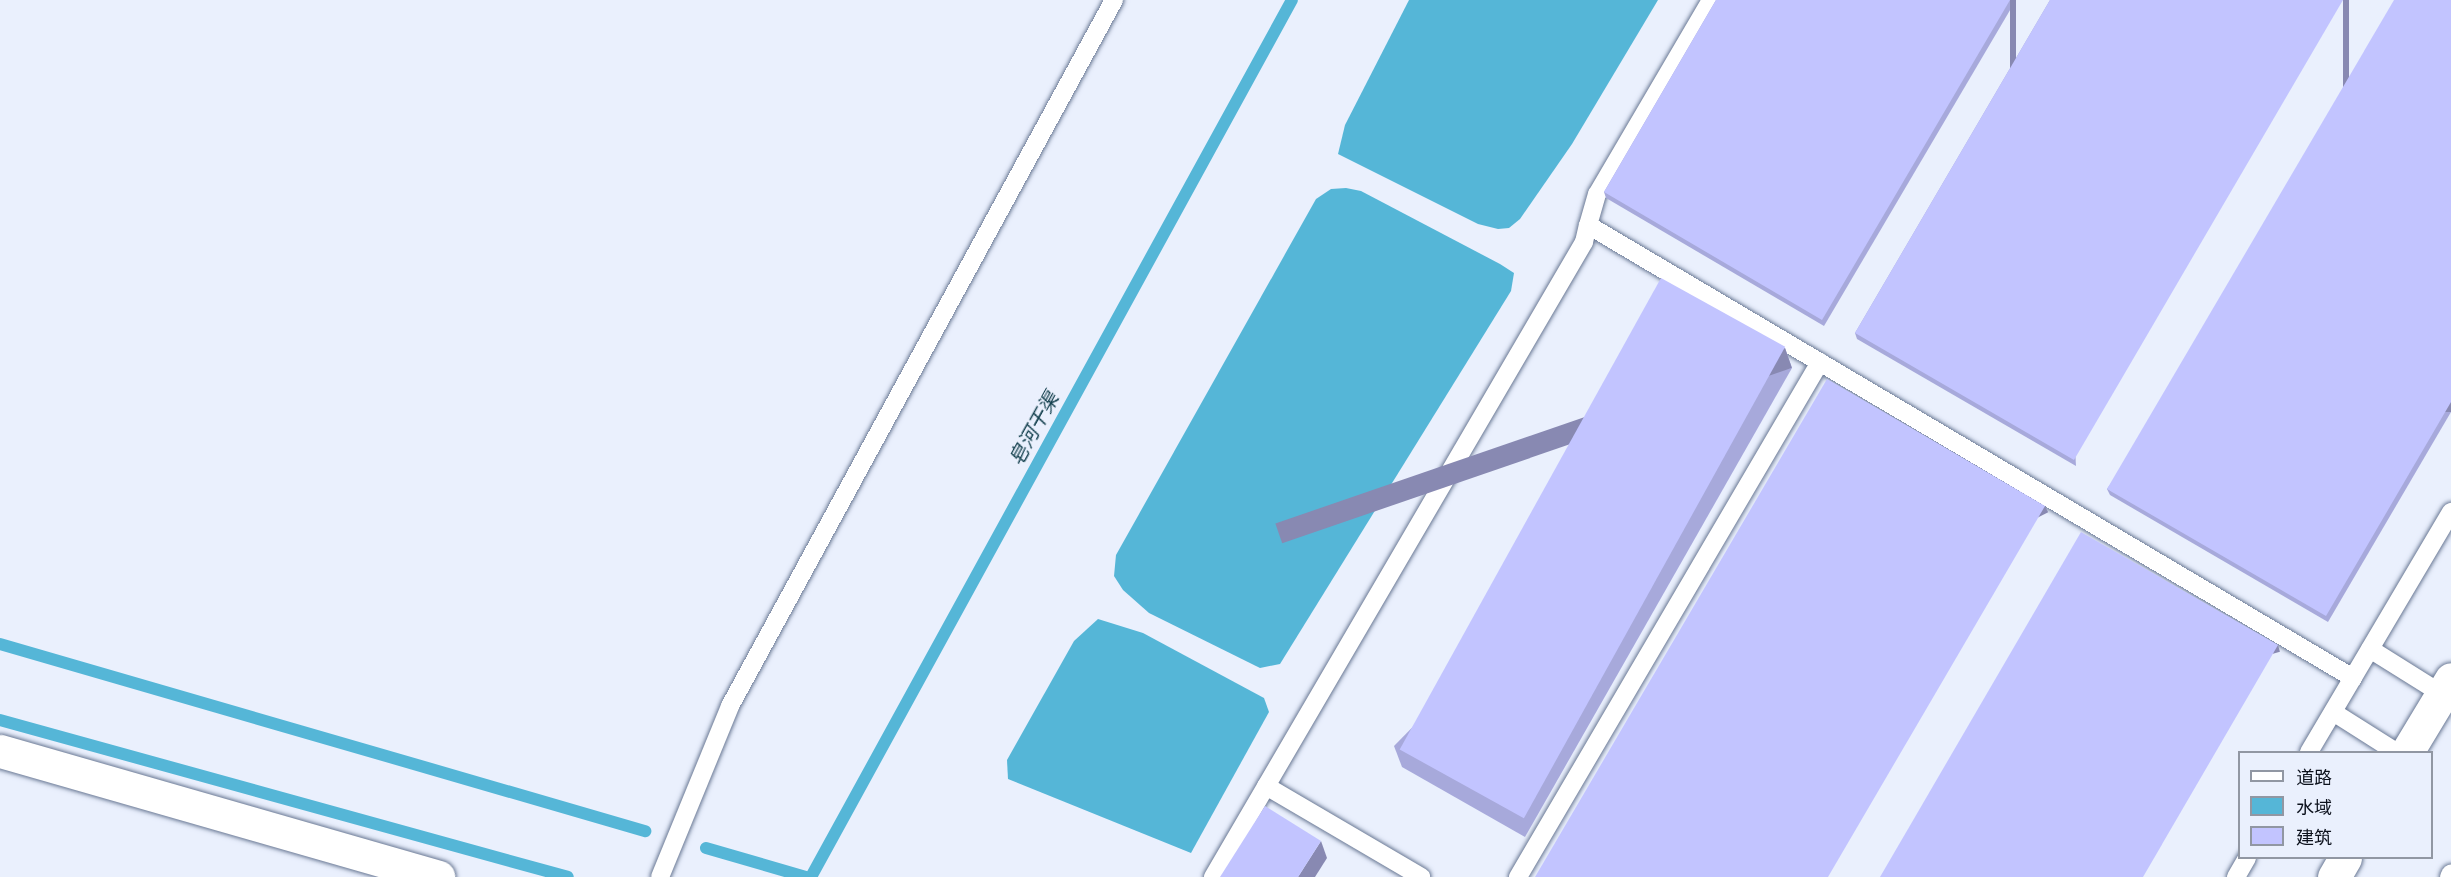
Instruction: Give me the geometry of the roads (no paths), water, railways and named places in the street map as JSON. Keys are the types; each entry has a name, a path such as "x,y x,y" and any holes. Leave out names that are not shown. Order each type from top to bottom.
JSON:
{"street":[{"path":"2408,751 2447,687"},
{"path":"0,751 438,877"},
{"path":"2334,877 2344,859"}],"lane":[{"path":"660,877 730,706 1114,0"},
{"path":"1213,877 1584,242 1597,194 1711,0"},
{"path":"1588,225 2353,678"},
{"path":"1518,877 1820,362"},
{"path":"2310,751 2451,512"},
{"path":"2370,649 2447,687"},
{"path":"2333,712 2393,751"},
{"path":"1266,786 1421,877"},
{"path":"2236,877 2246,859"},
{"path":"2449,877 2451,873"}],"water":[{"path":"1409,0 1658,0 1572,144 1520,219 1509,228 1498,229 1478,224 1338,154 1345,125"},
{"path":"1346,188 1361,191 1500,264 1514,273 1511,291 1280,664 1260,668 1149,613 1123,590 1114,576 1116,555 1316,199 1331,189"},
{"path":"1098,619 1143,633 1264,698 1269,712 1191,853 1008,779 1007,760 1074,641"}],"waterway":[{"name":"皂河干渠","path":"811,877 1292,0"},
{"path":"0,644 645,831"},
{"path":"0,720 568,877"},
{"path":"706,848 806,877"}]}
